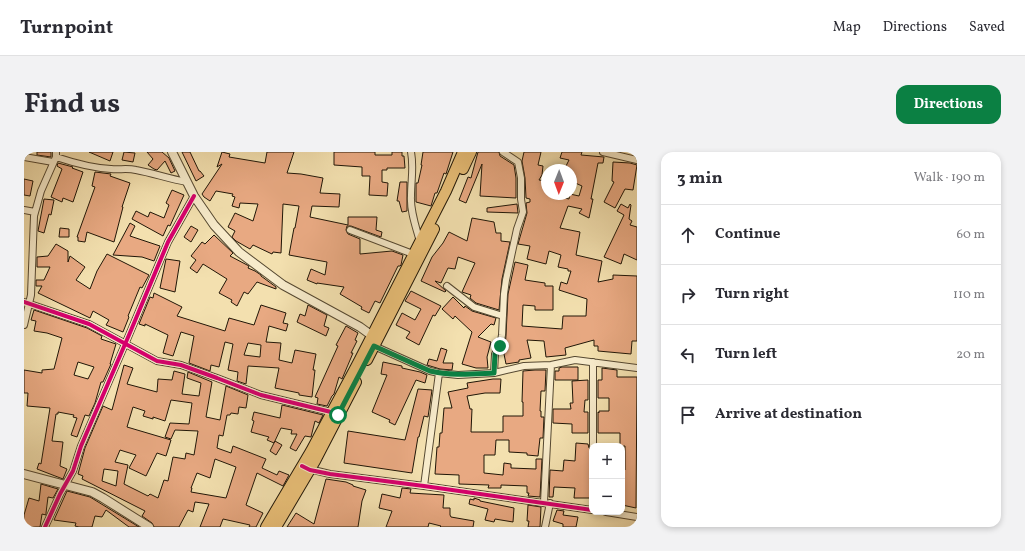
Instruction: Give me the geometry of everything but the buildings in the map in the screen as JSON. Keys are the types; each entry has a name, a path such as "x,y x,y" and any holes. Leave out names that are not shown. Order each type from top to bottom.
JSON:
{"main road":[{"path":"266,527 306,468 331,412 446,191 463,152"},
{"path":"276,527 306,468 374,346 422,254 471,152"}],"street":[{"path":"411,152 413,162 410,195 411,207 420,242"},
{"path":"494,373 495,354 500,346 502,334 506,280 522,212 521,178 518,162 503,152"},
{"path":"603,152 637,160"},
{"path":"173,153 194,196 214,225 239,252 258,268 283,285 372,335"},
{"path":"24,157 55,157 87,166 111,169 134,169 187,182"},
{"path":"24,325 26,302 31,295 33,226 35,212 41,191 55,157"},
{"path":"45,527 73,471 81,446 168,242 194,196"},
{"path":"24,210 35,212"},
{"path":"350,230 413,254"},
{"path":"447,286 474,307 503,316"},
{"path":"26,302 89,324 157,362 180,366 261,395 331,412"},
{"path":"374,346 430,371 458,375 494,373 524,366 551,365 575,360 637,368"},
{"path":"593,362 593,443"},
{"path":"545,527 551,365"},
{"path":"424,486 439,373"},
{"path":"306,468 330,474 589,510"},
{"path":"24,474 92,492 149,527"},
{"path":"625,515 637,517"}],"cycle path":[{"path":"45,527 60,494 73,471 81,446 168,242 194,196"},
{"path":"24,302 89,324 157,361 181,365 261,395 331,412"},
{"path":"302,466 310,470 330,474 589,510"}],"route":[{"path":"338,415 374,346 430,371 458,375 494,373 495,354 500,346"}]}
